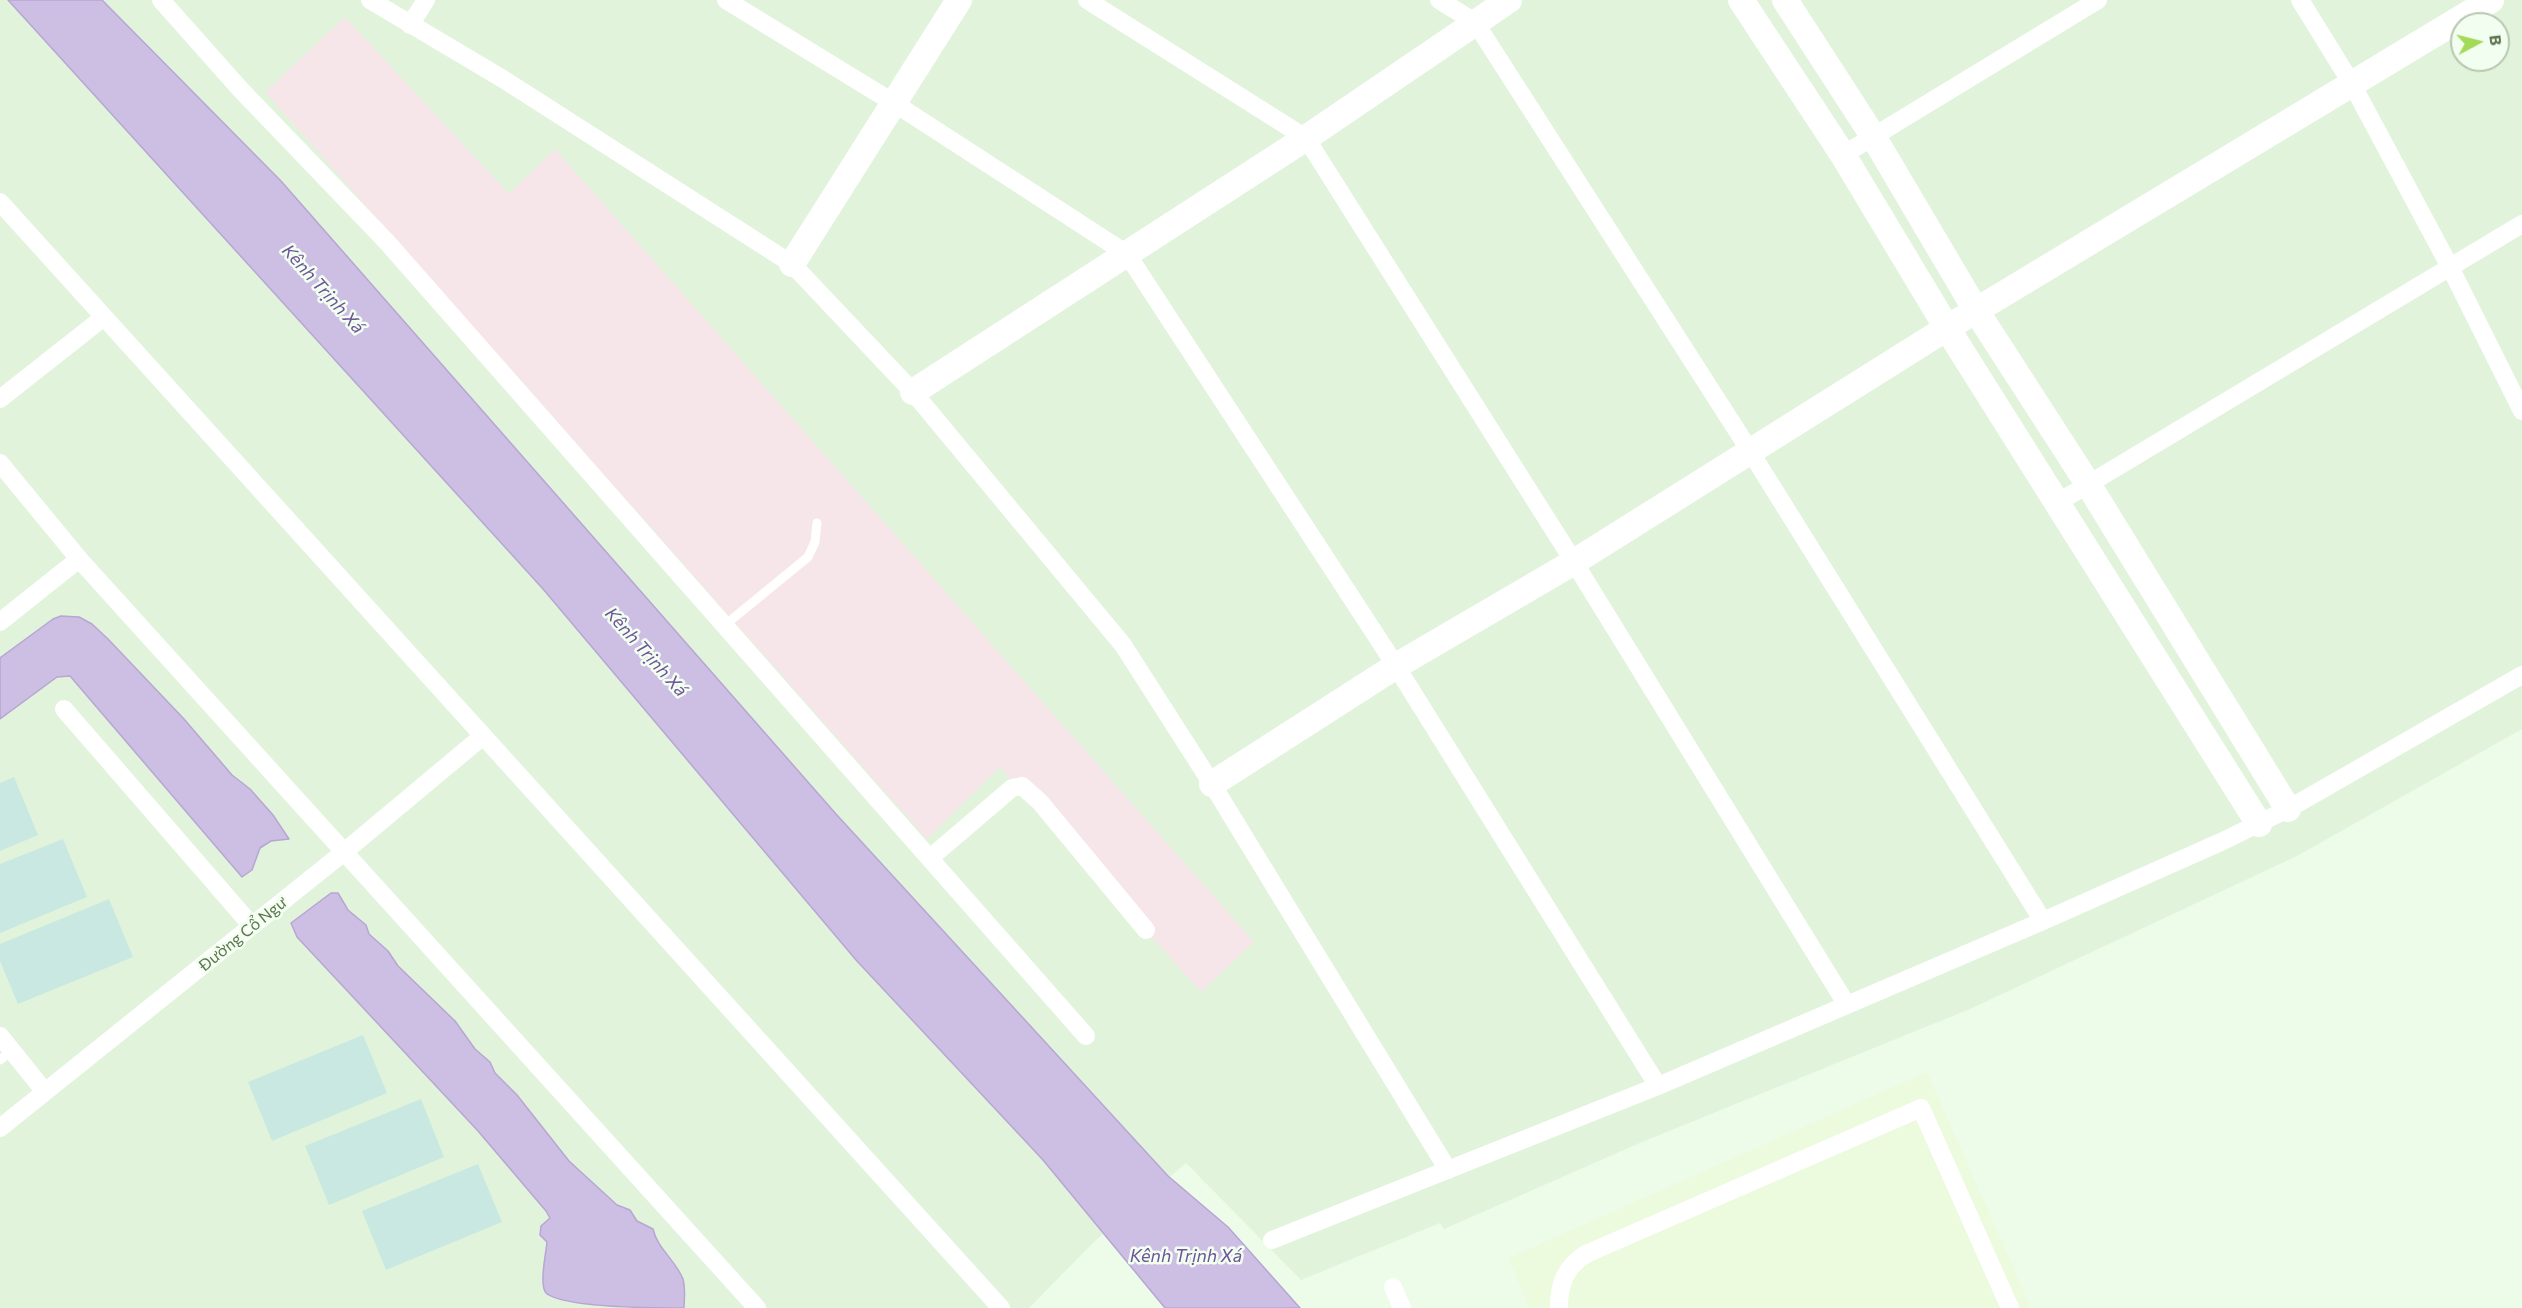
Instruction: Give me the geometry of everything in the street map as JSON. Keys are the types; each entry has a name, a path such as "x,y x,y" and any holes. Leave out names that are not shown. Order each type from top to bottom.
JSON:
{"street":[{"path":"160,0 241,90 386,241 1086,1036"},
{"path":"370,0 503,79 792,264 913,392 1123,645 1212,784 1448,1170"},
{"path":"410,25 426,0"},
{"path":"726,0 894,103 1127,254 1396,666 1658,1086"},
{"path":"792,264 959,0"},
{"path":"1087,0 1306,138 1574,562 1847,1005"},
{"path":"1439,0 1475,22 1750,451 2043,921"},
{"path":"913,392 1306,138 1509,0"},
{"path":"1741,0 1843,155 1947,328 2259,824"},
{"path":"1785,0 1873,136 1977,312 2088,484 2288,809"},
{"path":"1843,155 2098,0"},
{"path":"2300,0 2352,84 2450,267 2522,411"},
{"path":"1212,784 1396,666 1574,562 1947,328 2491,0"},
{"path":"0,202 1001,1308"},
{"path":"2057,503 2522,224"},
{"path":"0,399 104,317"},
{"path":"0,463 79,559 757,1308"},
{"path":"0,622 79,559"},
{"path":"1272,1240 1658,1086 2043,921 2259,824 2522,675"},
{"path":"64,709 252,926"},
{"name":"Đường Cổ Ngư","path":"0,1128 344,852 483,736"},
{"path":"930,858 1012,788 1022,786 1040,802 1146,930"},
{"path":"0,1036 6,1055 45,1092"},
{"path":"1559,1308 1562,1279 1572,1264 1586,1254 1921,1108 2010,1308"},
{"path":"1393,1287 1402,1308"}],"lane":[{"path":"724,625 808,557 815,542 817,523"}],"shaded area":[{"path":"0,0 2522,0 2522,729 2297,856 1970,1009 1642,1142 1444,1229 1440,1223 1301,1280 1186,1163 1096,1240 1029,1308 0,1308"},
{"path":"345,17 509,194 555,149 1254,942 1201,992 1000,767 927,839 265,92"},
{"path":"14,777 38,835 0,851 0,783"},
{"path":"63,839 87,897 0,933 0,864"},
{"path":"109,899 133,957 18,1004 0,961 0,944"},
{"path":"363,1035 387,1093 272,1141 248,1082"},
{"path":"1927,1072 2031,1308 1529,1308 1509,1258"},
{"path":"421,1099 444,1157 329,1205 305,1146"},
{"path":"478,1164 502,1222 386,1270 362,1211"}],"water":[{"name":"Kênh Trịnh Xá","path":"8,0 102,0 281,181 836,814 1168,1176 1228,1227 1300,1308 1165,1308 1043,1160 856,960 543,589"},
{"path":"61,616 79,617 92,624 108,639 184,719 232,775 250,789 273,815 289,839 271,841 260,848 252,870 242,877 70,676 57,677 0,719 0,658 53,619"},
{"path":"331,893 338,893 348,910 366,925 369,934 388,951 398,966 455,1021 475,1049 490,1062 495,1073 517,1095 569,1161 617,1205 630,1210 637,1221 653,1229 658,1242 683,1279 684,1308 571,1302 546,1293 543,1276 547,1242 540,1235 541,1226 550,1218 546,1211 478,1131 297,937 291,923"}]}
